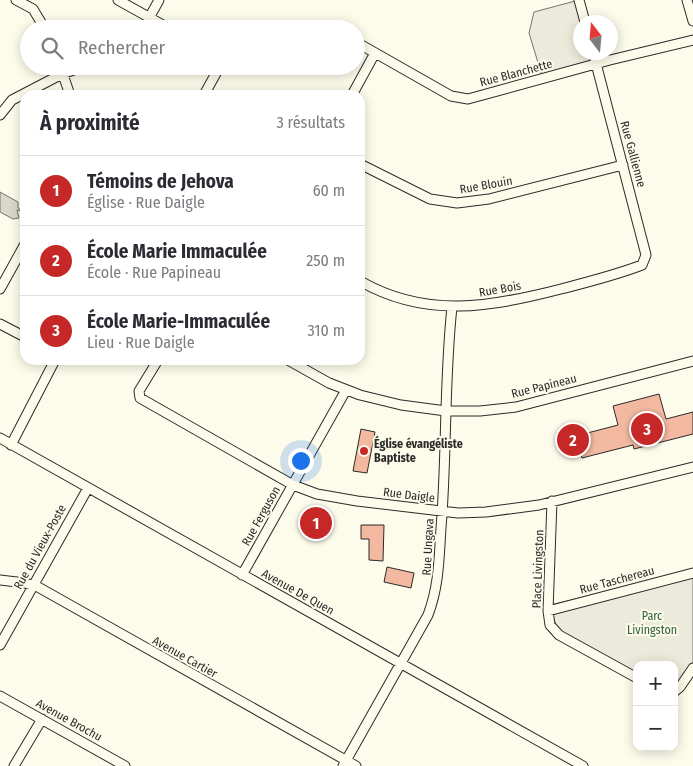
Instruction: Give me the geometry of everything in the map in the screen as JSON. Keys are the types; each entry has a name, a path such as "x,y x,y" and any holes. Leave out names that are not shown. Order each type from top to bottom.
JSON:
{"street":[{"path":"16,0 33,9 40,20"},
{"path":"118,0 154,20"},
{"path":"148,20 159,0"},
{"path":"579,0 583,15"},
{"path":"687,0 693,22"},
{"name":"Rue Blanchette","path":"365,47 459,99 468,99 595,64 693,40"},
{"path":"365,71 375,53"},
{"name":"Rue Gallienne","path":"594,60 646,255 644,263"},
{"path":"28,90 53,75"},
{"path":"63,75 68,90"},
{"path":"207,90 215,75"},
{"path":"355,90 363,75"},
{"path":"0,115 12,100 20,95"},
{"name":"Rue Blouin","path":"365,166 430,199 457,203 489,199 623,165"},
{"path":"0,289 20,253"},
{"name":"Rue Bois","path":"365,284 378,292 400,299 452,307 500,304 615,274 644,263"},
{"name":"Rue Ungava","path":"345,763 428,615 438,588 448,350 452,307"},
{"path":"0,324 20,334"},
{"name":"Rue Papineau","path":"297,365 329,383 377,400 446,411 480,411 516,407 693,361"},
{"path":"11,445 52,365"},
{"name":"Rue Daigle","path":"155,365 139,391 142,400 293,485 317,494 458,513 505,511 693,467"},
{"name":"Rue Ferguson","path":"242,575 346,390"},
{"name":"Avenue De Quen","path":"0,438 583,766"},
{"name":"Rue du Vieux-Poste","path":"0,645 88,488"},
{"name":"Place Livingston","path":"552,501 548,612 550,625 560,635 633,676"},
{"name":"Rue Taschereau","path":"548,612 693,573"},
{"name":"Avenue Cartier","path":"0,580 33,585 345,763 356,766"},
{"path":"678,689 693,668"},
{"name":"Avenue Brochu","path":"0,696 125,766"},
{"path":"14,766 42,719"}],"green space":[{"path":"579,0 583,15 573,15 573,60 595,60 596,66 543,79 529,33 534,12"},
{"name":"Parc Livingston","path":"693,571 693,667 678,683 678,661 633,661 633,671 557,629 550,605"}],"shaded area":[{"path":"0,192 18,202 18,208 20,209 17,210 19,218 13,219 0,212"}],"building":[{"path":"659,394 666,419 693,412 693,434 634,449 633,445 582,458 576,436 618,425 613,406"},
{"name":"Église évangéliste Baptiste","path":"361,429 375,432 367,473 353,471"},
{"path":"306,512 329,515 326,534 304,530"},
{"path":"361,525 384,525 383,561 369,560 369,539 361,539"},
{"path":"387,567 414,573 411,588 384,582"}],"place":[{"name":"École Marie-Immaculée","path":"647,429"},
{"name":"École Marie Immaculée","path":"573,440"},
{"name":"Église évangéliste Baptiste","path":"364,451"},
{"name":"Témoins de Jehova","path":"316,523"}]}
